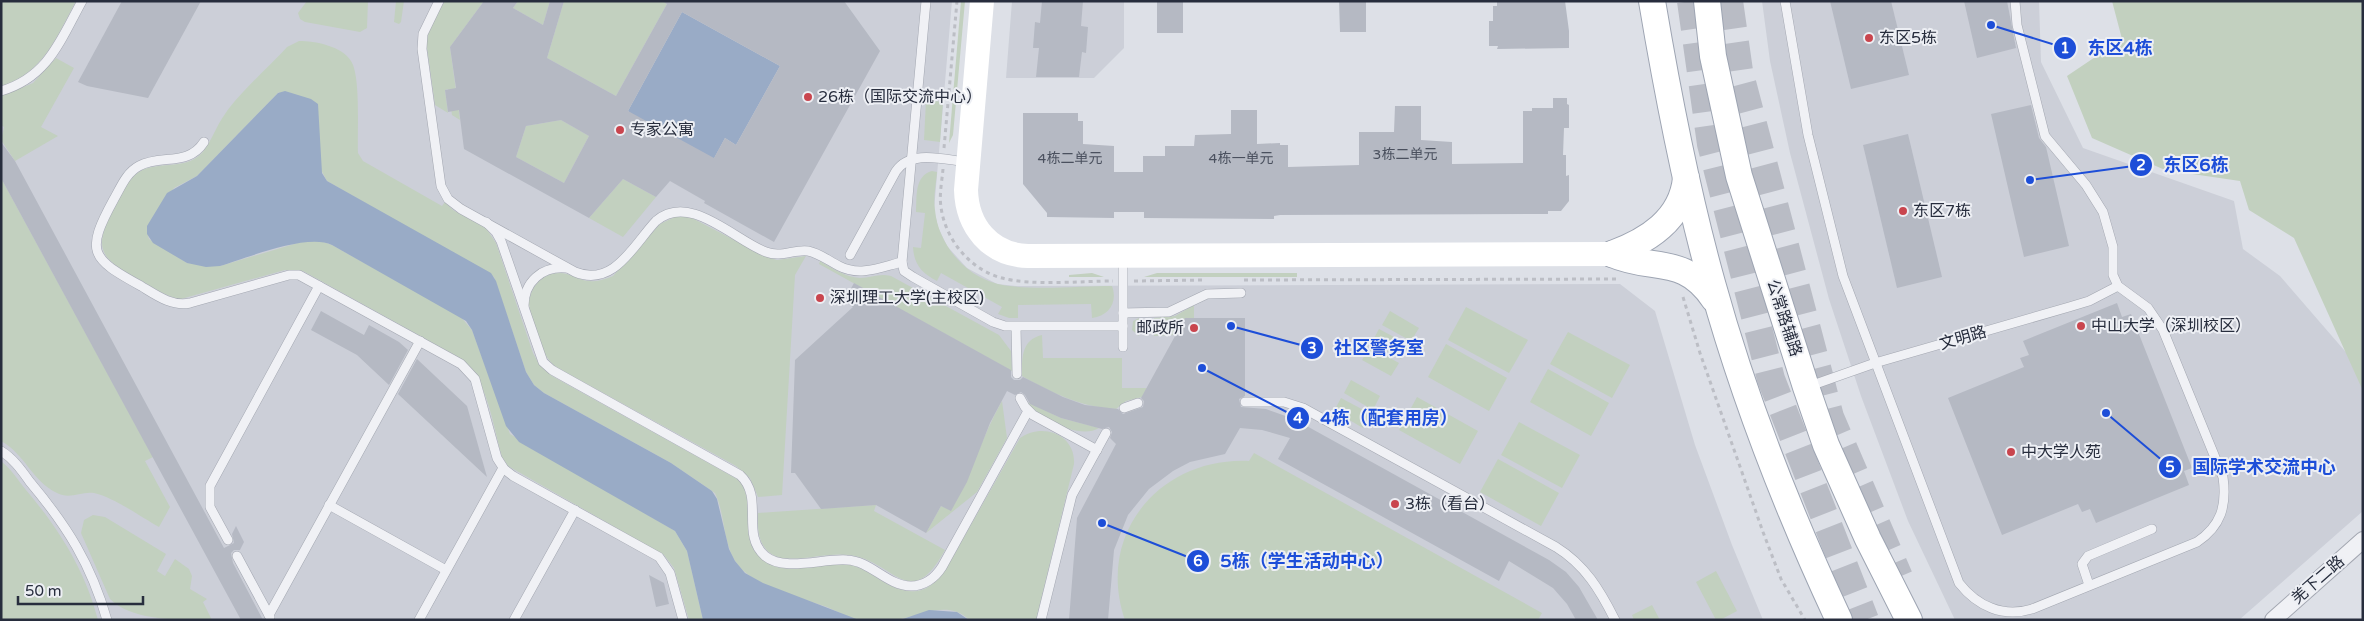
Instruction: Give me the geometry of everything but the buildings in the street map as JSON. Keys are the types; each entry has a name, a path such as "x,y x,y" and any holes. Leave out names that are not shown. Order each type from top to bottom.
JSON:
{"main road":[{"path":"1652,1 1673,120 1718,304 1752,412 1777,479 1839,620"},
{"name":"公常路辅路","path":"1707,1 1713,56 1739,176 1806,387 1826,445 1860,522 1908,620"},
{"path":"1612,267 1642,240 1662,228 1678,205 1686,178"},
{"path":"1612,267 1633,262 1671,266 1684,270 1704,285 1718,304"}],"street":[{"path":"982,1 966,190 968,211 978,231 995,247 1022,256 1124,256 1612,267"},
{"name":"羌下二路","path":"2273,620 2363,540"}],"lane":[{"path":"1,91 20,84 42,67 52,54 82,1"},
{"path":"440,1 425,28 422,39 442,186 452,203 575,272"},
{"path":"926,1 902,262 904,270 913,278 993,322 1006,326 1123,326"},
{"path":"1785,1 1808,135 1843,276 1959,582 1974,600 1998,611 2022,612 2197,542 2216,525 2224,503 2223,477 2162,330 2148,308 2118,286 2114,275 2113,247 2103,212 2086,185 2045,136 2017,25 2016,1"},
{"path":"204,142 196,152 186,158 146,164 137,167 127,176 97,233 98,251 104,263 114,272 166,300 178,304 190,303 288,275 299,275 461,364 471,374 477,386 497,458 503,468 513,476 651,552 662,560 670,574 683,620"},
{"path":"850,254 897,168 905,160 912,158 968,162"},
{"path":"525,312 526,290 536,276 552,268 566,268 588,276 609,272 621,262 656,221 665,214 680,210 694,213 771,254 808,251 854,272 866,272 902,262"},
{"path":"486,222 496,232 501,241 540,356 552,370 736,472 745,479 753,497 752,527 755,542 765,556 783,563 848,560 863,565 900,584 911,586 926,582 942,567 1028,411"},
{"path":"1123,348 1124,256"},
{"path":"228,540 210,507 208,493 211,481 319,286"},
{"name":"文明路","path":"1806,387 1875,364 2089,301 2118,286"},
{"path":"1123,313 1169,312 1207,294 1241,293"},
{"path":"1016,327 1018,374"},
{"path":"270,617 329,505 420,341"},
{"path":"1020,398 1028,411 1096,450"},
{"path":"1245,402 1284,402 1303,408 1556,547 1572,558 1591,577 1615,620"},
{"path":"1124,408 1138,403"},
{"path":"1041,620 1072,495 1106,433"},
{"path":"1,450 16,464 70,533 95,582 106,620"},
{"path":"419,620 503,468"},
{"path":"329,505 446,570"},
{"path":"514,620 575,510"},
{"path":"2089,585 2082,564 2088,556 2152,529"},
{"path":"237,556 270,617"}],"path":[{"path":"945,146 957,1"},
{"path":"1297,280 1612,267"},
{"path":"1682,293 1700,353 1763,532 1781,579 1805,620"}],"shaded area":[{"name":"深圳理工大学(主校区)","path":"1,1 952,1 934,210 938,227 947,246 967,268 997,284 1016,286 1620,284 1655,311 1695,445 1732,545 1763,620 86,620 1,479"},
{"path":"1012,1 1124,1 1124,48 1094,78 1006,78"},
{"name":"中山大学（深圳校区）","path":"1762,1 2039,1 2041,62 2083,148 2234,201 2243,249 2280,276 2357,365 2363,376 2363,511 2239,620 1955,620 1908,521 1861,396 1829,299 1790,153 1770,61"}],"green space":[{"path":"1,1 76,1 55,40 38,63 28,73 1,86"},
{"path":"307,1 368,1 367,28 360,32 305,22 300,19 298,13"},
{"path":"396,1 404,1 401,22 399,24 394,22"},
{"path":"445,1 484,1 450,47 460,120 452,115 448,89 445,90 448,113 435,105 426,41 430,27"},
{"path":"518,1 550,1 543,25 513,8"},
{"path":"564,1 663,1 667,4 616,96 547,58"},
{"path":"961,1 965,1 953,135 949,143"},
{"path":"2112,1 2363,1 2363,391 2294,238 2249,210 2240,181 2165,170 2092,138 2067,76 2122,39"},
{"path":"299,41 328,45 347,56 351,61 354,68 357,91 358,153 363,161 442,206 445,202 453,210 486,228 496,243 533,353 539,364 552,376 739,480 747,498 748,528 752,546 758,555 768,563 790,569 838,564 850,565 899,589 917,591 926,588 937,580 946,569 1020,438 1029,433 1047,431 1064,438 1070,445 1074,464 1036,620 969,620 953,611 936,610 896,620 859,620 755,579 738,565 733,557 715,493 671,463 544,393 534,385 526,372 494,277 327,181 279,92 197,176 174,188 147,231 149,239 187,263 220,266 304,241 321,241 332,245 460,316 472,330 510,434 675,531 687,551 703,620 689,620 674,568 664,555 508,466 502,457 483,389 469,366 460,358 303,271 285,270 181,299 160,291 127,273 109,260 104,253 102,245 106,225 132,178 148,168 186,162 202,153 222,119 238,97 287,47"},
{"path":"56,58 74,68 41,127 58,136 15,161 1,140 4,127 1,125 1,96 33,83"},
{"path":"926,100 943,102 940,142 924,140"},
{"path":"561,120 589,136 564,183 516,157 526,126"},
{"path":"932,171 937,172 934,201 941,235 955,257 964,266 986,280 1010,286 1039,288 1112,286 1114,297 1111,307 1098,317 1092,318 1091,304 1018,305 1018,318 1009,318 998,314 1002,307 941,273 937,281 927,275 917,264 913,247 921,248 925,213 916,212 919,182 922,177"},
{"path":"1,178 153,457 145,461 170,507 159,527 101,495 89,493 66,496 57,493 41,482 16,453 1,441"},
{"path":"623,179 656,197 623,237 589,218"},
{"path":"677,216 692,218 767,257 777,260 806,256 795,275 782,495 758,497 750,478 736,466 558,368 546,356 538,339 529,304 536,284 546,276 560,273 593,281 613,276 660,224"},
{"path":"820,261 849,276 864,278 883,275 891,276 999,335 1011,351 1012,371 819,264"},
{"path":"1092,273 1104,277 1069,277 1069,275"},
{"path":"1157,273 1297,273 1297,277 1144,277"},
{"path":"1194,305 1194,318 1176,335 1154,336 1154,318 1175,316"},
{"path":"1466,307 1528,340 1509,373 1448,340"},
{"path":"1390,311 1419,328 1411,341 1382,325"},
{"path":"1139,318 1139,336 1132,330 1133,321"},
{"path":"1379,329 1409,345 1401,359 1372,342"},
{"path":"1568,332 1630,365 1612,398 1550,364"},
{"path":"1042,335 1043,358 1122,358 1122,388 1147,388 1142,397 1126,401 1116,409 1103,408 1067,398 1022,376 1023,356 1026,345 1035,337"},
{"path":"1446,344 1507,378 1489,411 1428,377"},
{"path":"1370,347 1399,363 1391,376 1362,360"},
{"path":"1548,369 1609,403 1591,436 1530,402"},
{"path":"1351,380 1380,396 1373,410 1344,393"},
{"path":"1417,397 1478,431 1460,464 1399,430"},
{"path":"1341,398 1371,414 1363,428 1334,411"},
{"path":"1002,401 1007,438 977,492 926,533 941,506 951,510"},
{"path":"1027,402 1061,418 1099,428 1091,431 1071,430 1050,421"},
{"path":"1519,422 1580,455 1562,488 1501,455"},
{"path":"1254,453 1542,613 1538,620 1125,620 1118,588 1119,558 1128,530 1143,506 1163,487 1188,472 1217,463 1249,461"},
{"path":"1498,459 1559,493 1541,526 1480,492"},
{"path":"1,461 38,505 70,551 86,584 98,620 1,620"},
{"path":"876,505 874,511 945,550 933,569 922,579 911,581 901,579 865,559 850,555 781,558 768,551 761,541 759,534 758,513"},
{"path":"93,515 105,517 166,554 157,571 165,576 175,559 189,569 192,576 190,589 207,599 203,602 212,620 156,618 130,612 110,599 81,533 84,520"},
{"path":"1716,571 1737,611 1720,620 1716,620 1696,582"},
{"path":"1652,605 1660,620 1634,620 1632,615"}],"water":[{"path":"682,12 780,66 736,145 725,138 705,175 628,111"},
{"path":"285,91 311,99 318,104 322,173 327,181 491,273 496,281 526,372 534,385 544,393 671,463 712,491 717,499 729,549 735,561 745,573 763,583 859,620 703,620 687,551 675,531 519,442 506,426 472,330 466,321 332,245 321,242 293,244 220,266 206,267 187,263 153,243 147,234 147,226 167,193 197,176 278,93"},
{"path":"929,610 957,612 969,620 900,620"}],"tunnel":[{"path":"1691,1 1711,144 1771,379 1865,620"},
{"path":"1729,1 1739,71 1830,417 1899,577"}],"place":[{"name":"东区4栋","path":"1991,25"},
{"name":"东区5栋","path":"1869,38"},
{"name":"26栋（国际交流中心）","path":"808,97"},
{"name":"专家公寓","path":"620,130"},
{"name":"东区6栋","path":"2030,180"},
{"name":"东区7栋","path":"1903,211"},
{"name":"深圳理工大学(主校区)","path":"820,298"},
{"name":"社区警务室","path":"1231,326"},
{"name":"中山大学（深圳校区）","path":"2081,326"},
{"name":"邮政所","path":"1194,328"},
{"name":"4栋（配套用房）","path":"1202,368"},
{"name":"国际学术交流中心","path":"2106,413"},
{"name":"中大学人苑","path":"2011,452"},
{"name":"3栋（看台）","path":"1395,504"},
{"name":"5栋（学生活动中心）","path":"1102,523"}]}
